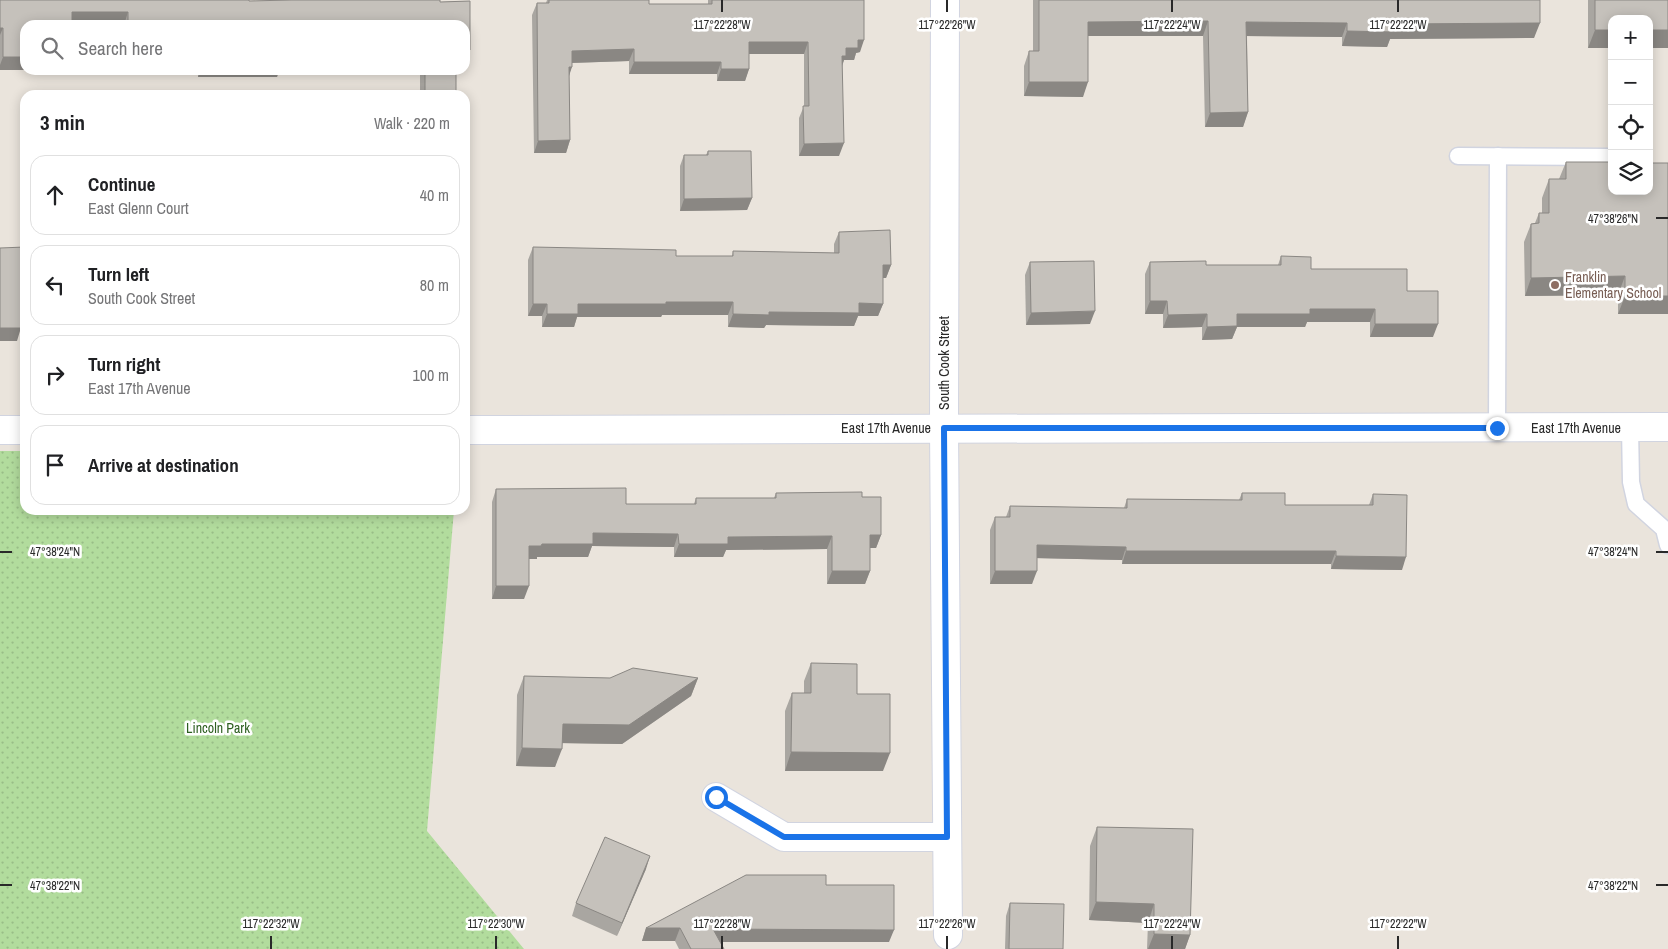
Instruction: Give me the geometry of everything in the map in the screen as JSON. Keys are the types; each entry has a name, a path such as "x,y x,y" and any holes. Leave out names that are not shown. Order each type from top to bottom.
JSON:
{"street":[{"name":"South Cook Street","path":"945,0 944,428 948,935"},
{"name":"East 17th Avenue","path":"470,430 1668,428"},
{"path":"0,430 20,430"},
{"path":"716,797 784,837 947,837"}],"lane":[{"path":"1458,156 1608,157"},
{"path":"1497,428 1498,156"},
{"path":"1630,428 1631,482 1636,504 1664,529 1668,545"}],"green space":[{"name":"Lincoln Park","path":"0,451 20,451 20,515 454,515 427,831 524,949 0,949"}],"building":[{"path":"0,0 470,1 470,20 128,20 128,12 72,12 72,20 20,20 20,57 3,57 3,28 0,28"},
{"path":"549,0 649,0 649,4 712,4 712,0 864,0 864,40 858,40 858,48 846,48 846,56 842,56 844,143 804,144 803,106 809,106 808,42 749,42 749,69 721,69 721,62 634,62 634,49 572,51 572,67 569,67 570,140 538,141 537,3 549,3"},
{"path":"1039,0 1540,0 1540,23 1393,24 1393,32 1347,31 1347,23 1246,22 1248,112 1210,113 1208,21 1088,22 1088,82 1029,82 1029,51 1039,51"},
{"path":"1595,0 1668,0 1668,30 1653,30 1653,15 1608,15 1608,30 1595,30"},
{"path":"425,75 456,75 456,90 425,90"},
{"path":"708,151 751,151 752,198 684,199 684,155 708,155"},
{"path":"1566,162 1608,162 1608,195 1653,195 1653,163 1668,163 1668,296 1625,296 1625,276 1531,278 1531,224 1539,223 1539,213 1549,213 1549,179 1566,179"},
{"path":"890,230 891,265 883,265 883,304 859,303 859,313 769,312 769,315 733,314 733,302 666,302 666,304 578,304 578,314 547,314 547,304 533,304 533,247 676,250 676,256 733,256 733,251 839,253 839,232"},
{"path":"20,247 20,328 0,328 0,248"},
{"path":"1281,256 1311,257 1311,269 1407,269 1407,291 1438,291 1438,324 1375,324 1375,309 1310,309 1310,314 1237,314 1237,326 1207,327 1207,314 1168,315 1167,301 1150,301 1150,262 1206,261 1206,265 1281,265"},
{"path":"1094,261 1095,311 1031,313 1030,262"},
{"path":"626,488 626,504 696,504 696,498 776,498 776,493 862,492 862,497 881,497 881,535 870,535 870,571 832,571 832,536 728,537 728,544 679,544 678,534 593,533 593,544 542,544 541,546 529,546 529,586 496,586 496,489"},
{"path":"1242,493 1285,493 1285,505 1373,505 1373,494 1407,495 1406,557 1336,556 1336,551 1126,551 1126,547 1037,545 1037,571 995,571 995,517 1010,517 1010,506 1127,508 1127,499 1242,500"},
{"path":"811,663 857,664 857,694 890,694 890,753 791,752 792,693 811,693"},
{"path":"633,668 698,678 629,725 563,724 562,749 522,748 524,676 610,678"},
{"path":"1097,827 1193,829 1190,935 1154,934 1154,904 1096,902"},
{"path":"605,837 650,856 622,923 576,903"},
{"path":"746,875 826,875 826,885 894,885 894,930 713,929 724,949 691,949 680,928 646,928"},
{"path":"1010,903 1064,904 1063,949 1009,949"}],"place":[{"name":"Franklin Elementary School","path":"1555,285"}],"route":[{"path":"716,797 784,837 947,837 944,428 1497,428"}]}
